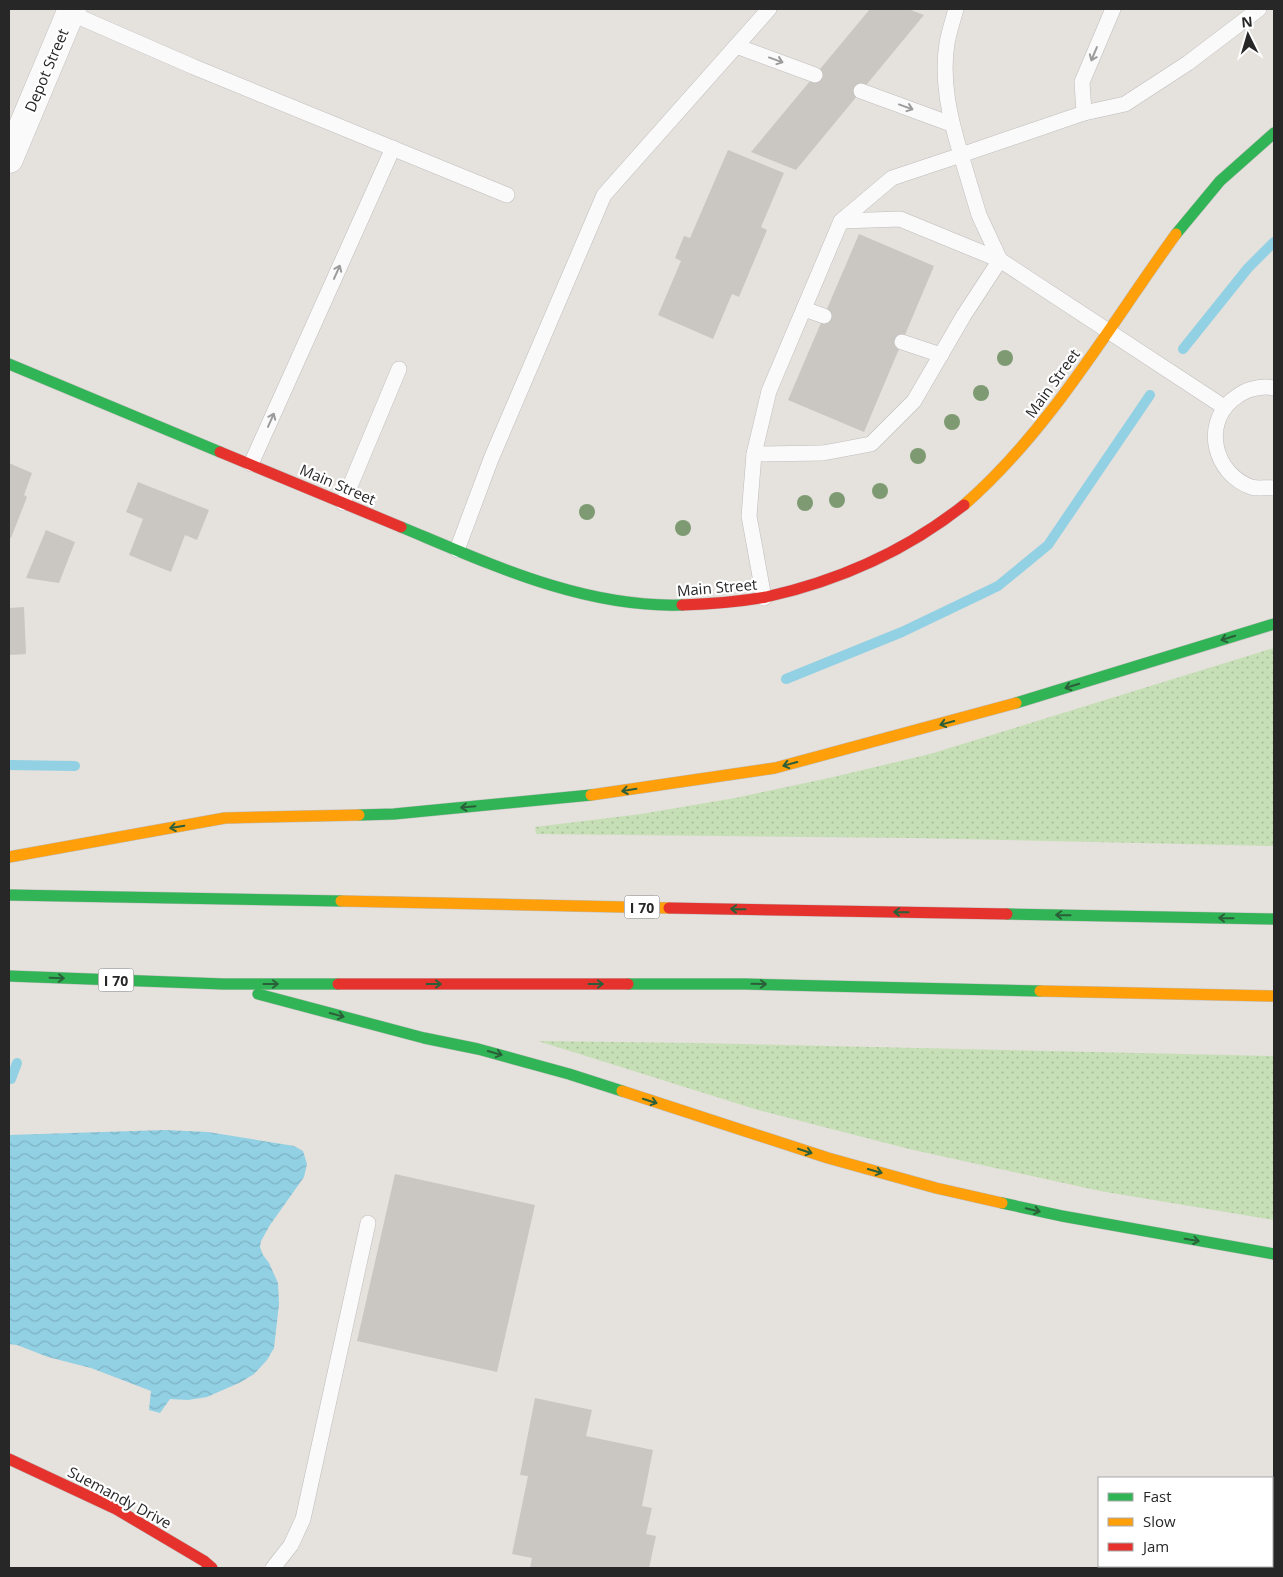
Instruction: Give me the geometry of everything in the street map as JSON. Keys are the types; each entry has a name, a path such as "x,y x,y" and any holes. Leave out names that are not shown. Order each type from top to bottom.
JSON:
{"main road":[{"name":"Main Street","path":"9,364 457,550 521,575 577,593 621,601 664,605 711,605 764,598 816,584 854,570 902,546 938,524 976,494 1039,427 1188,218 1241,160 1274,134"},
{"path":"9,858 225,818 394,814 604,794 775,768 994,710 1274,624"},
{"name":"I 70","path":"9,895 1274,918"},
{"name":"I 70","path":"9,976 223,984 745,984 1274,996"},
{"path":"223,984 424,1038 478,1048 560,1072 828,1158 936,1188 1062,1216 1274,1254"},
{"name":"Suemandy Drive","path":"9,1460 116,1509 212,1568"}],"street":[{"name":"Depot Street","path":"9,159 71,11"}],"lane":[{"path":"457,550 491,459 604,195 768,9"},
{"path":"956,9 947,43 946,83 951,124 979,215 1000,260"},
{"path":"1084,113 1082,82 1113,9"},
{"path":"764,598 749,516 754,454 769,391 841,221 892,178 1084,113 1125,104 1188,63 1259,9"},
{"path":"71,11 194,67 507,195"},
{"path":"736,46 816,75"},
{"path":"861,91 951,124"},
{"path":"251,464 393,148"},
{"path":"841,221 900,219 1000,260 1224,407"},
{"path":"754,454 823,453 871,444 914,401 964,315 1000,260"},
{"path":"804,309 824,316"},
{"path":"902,342 941,355"},
{"path":"343,503 398,368"},
{"path":"1274,388 1267,386 1243,391 1224,407 1215,430 1217,454 1231,475 1252,487 1274,488"},
{"path":"273,1568 291,1545 303,1519 368,1223"}],"green space":[{"path":"1274,648 1274,846 910,838 536,834 535,827 641,814 735,798 930,754"},
{"path":"538,1041 1274,1056 1274,1220 1100,1191 909,1149 758,1110"}],"water":[{"path":"165,1130 208,1132 294,1146 303,1151 307,1164 304,1177 261,1241 260,1247 263,1255 269,1263 278,1283 279,1304 274,1348 267,1360 254,1374 241,1382 207,1397 188,1400 170,1399 160,1413 149,1410 151,1391 91,1368 48,1357 17,1345 9,1344 9,1135"}],"building":[{"path":"870,9 908,9 924,15 796,170 751,152"},
{"path":"728,150 784,173 761,227 767,230 739,297 732,294 713,339 658,315 681,261 675,258 684,236 690,238"},
{"path":"859,234 934,266 864,432 788,400"},
{"path":"9,463 32,473 24,495 27,497 11,538 9,538"},
{"path":"138,482 209,510 197,540 185,535 171,572 129,555 143,519 126,512"},
{"path":"46,530 75,542 59,583 26,578"},
{"path":"24,607 26,654 9,655 9,608"},
{"path":"395,1174 535,1205 497,1372 357,1341"},
{"path":"535,1398 592,1410 586,1436 653,1450 642,1506 652,1508 646,1534 656,1536 649,1568 530,1568 532,1558 512,1554 528,1476 520,1475"}],"waterway":[{"path":"1183,349 1248,268 1274,242"},
{"path":"786,679 902,632 998,586 1048,545 1150,395"},
{"path":"9,765 75,766"},
{"path":"11,1079 17,1063"}],"traffic: fast":[{"path":"1176,234 1220,181 1274,133"},
{"path":"9,364 220,452"},
{"path":"401,527 503,569 573,591 645,604 682,605"},
{"path":"1016,703 1274,624"},
{"path":"359,815 394,814 591,795"},
{"path":"9,895 341,901"},
{"path":"1007,914 1274,919"},
{"path":"9,976 223,984 338,984"},
{"path":"628,984 745,984 1040,991"},
{"path":"258,994 424,1038 478,1049 622,1091"},
{"path":"1002,1203 1062,1216 1274,1254"}],"traffic: slow":[{"path":"964,505 1024,444 1052,410 1078,376 1176,234"},
{"path":"591,795 775,768 1016,703"},
{"path":"9,857 225,818 359,815"},
{"path":"341,901 669,908"},
{"path":"1040,991 1274,996"},
{"path":"622,1091 828,1158 936,1188 1002,1203"}],"traffic: jam":[{"path":"220,452 401,527"},
{"path":"682,605 766,597 845,573 895,550 964,505"},
{"path":"669,908 1007,914"},
{"path":"338,984 628,984"},
{"path":"9,1459 116,1509 204,1561 212,1568"}]}
